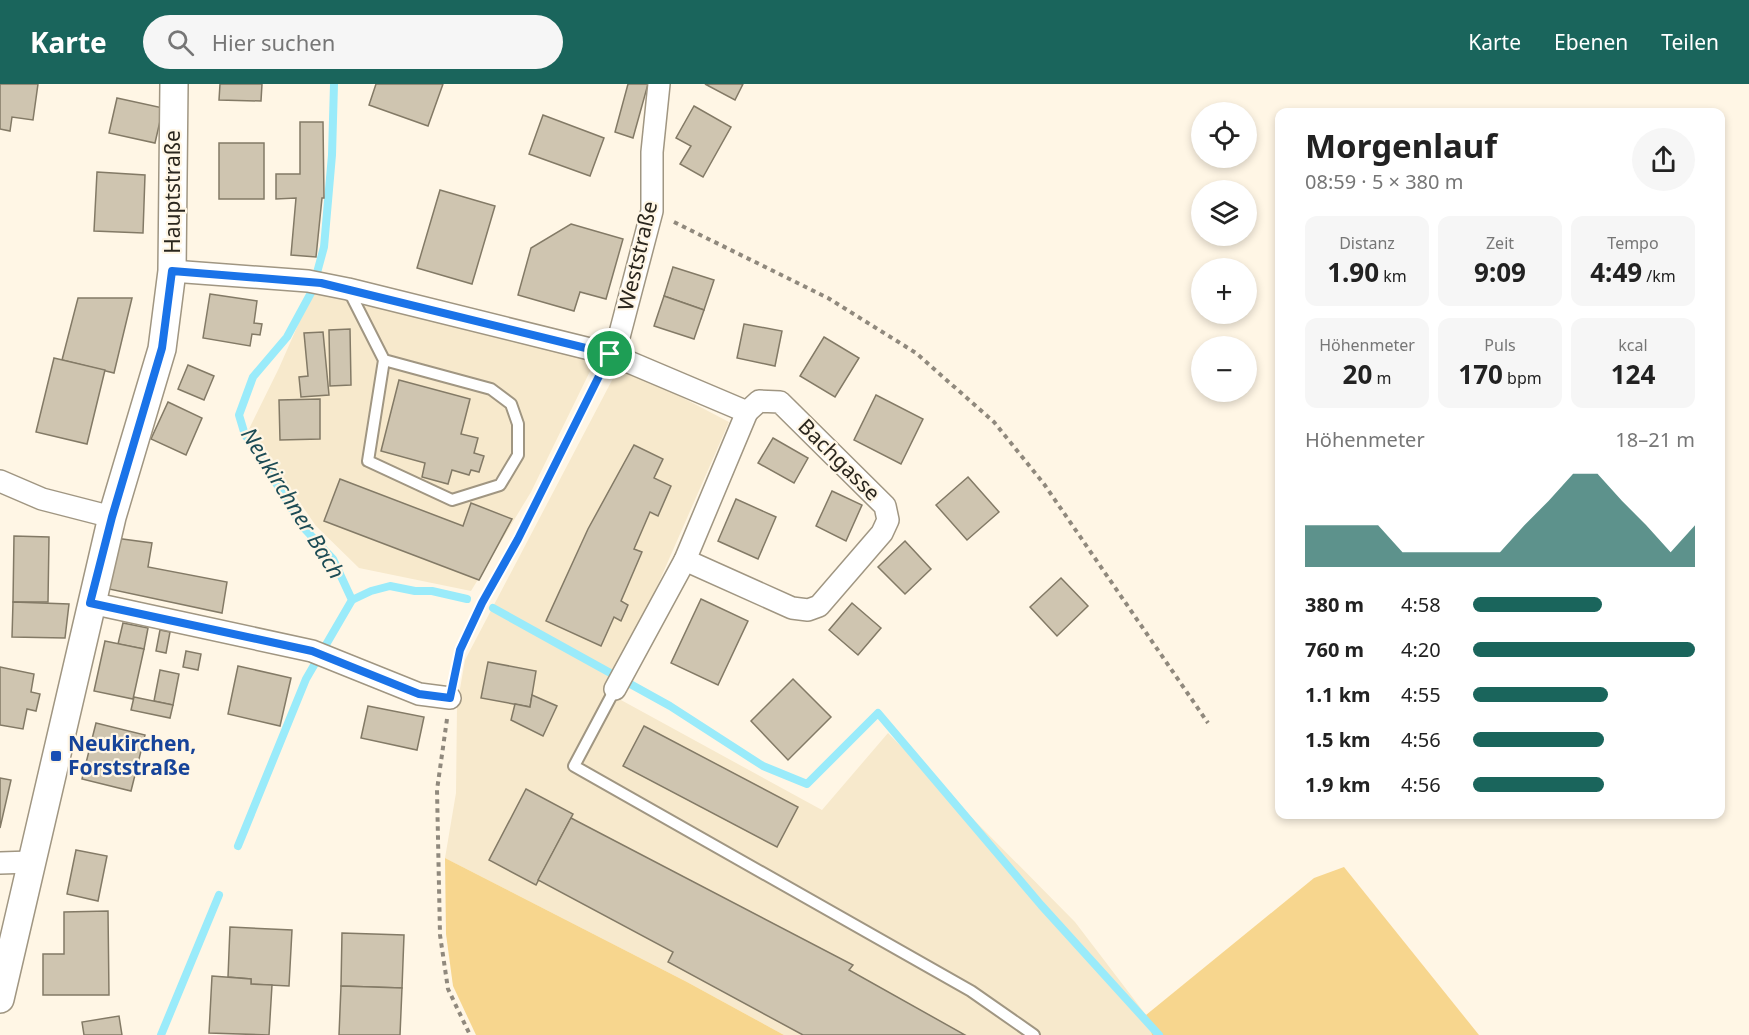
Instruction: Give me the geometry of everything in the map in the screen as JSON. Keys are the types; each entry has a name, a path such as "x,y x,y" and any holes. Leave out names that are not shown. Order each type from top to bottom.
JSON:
{"street":[{"name":"Hauptstraße","path":"0,999 90,603 112,517 162,348 172,271 174,84"},
{"name":"Weststraße","path":"610,354 619,337 652,212 652,152 659,84"},
{"path":"172,271 314,282 610,354 747,412 685,560 615,689"},
{"name":"Bachgasse","path":"685,560 792,608 808,610 819,606 882,533 888,519 885,506 780,402 759,401 747,412"},
{"path":"0,481 42,499 112,517"},
{"path":"90,603 321,654 419,694 450,698"},
{"path":"0,863 31,862"}],"lane":[{"path":"348,290 384,360 368,461 452,500 500,485 518,455 518,424 511,404 491,390 384,360"},
{"path":"615,689 574,766 971,990 1034,1035"}],"path":[{"path":"652,212 828,298 916,353 994,422 1044,483 1208,723"},
{"path":"470,1035 448,989 440,935 437,790 450,698 460,650 610,354"}],"shaded area":[{"path":"313,291 596,359 531,492 471,591 359,568 316,526 249,429"},
{"path":"620,365 729,422 610,694 822,810 888,733 1075,922 1146,1015 1152,1035 784,1035 687,982 445,858 456,793 457,706 465,660"},
{"path":"445,858 687,982 784,1035 476,1035 453,986 446,934"},
{"path":"1344,867 1479,1035 1152,1035 1146,1015 1314,878"}],"building":[{"path":"0,84 38,84 33,120 12,117 10,131 0,129"},
{"path":"220,84 262,84 261,101 219,100"},
{"path":"376,84 443,84 428,126 369,105"},
{"path":"628,84 648,84 633,138 615,132"},
{"path":"705,84 743,84 735,100"},
{"path":"117,98 163,108 155,143 109,133"},
{"path":"694,106 731,127 703,177 680,164 691,146 676,138"},
{"path":"543,115 604,138 590,176 529,154"},
{"path":"300,122 323,122 324,198 322,198 316,257 291,255 296,198 276,199 276,174 300,174"},
{"path":"219,143 264,143 264,199 219,199"},
{"path":"97,172 145,175 143,233 94,231"},
{"path":"440,190 495,206 472,284 417,268"},
{"path":"571,224 623,239 606,299 580,292 574,311 518,295 531,248"},
{"path":"673,267 714,280 704,310 664,296"},
{"path":"210,294 257,301 254,323 262,324 260,335 252,334 250,346 203,338"},
{"path":"664,296 704,310 694,339 654,326"},
{"path":"78,298 132,298 114,373 62,360"},
{"path":"744,324 782,331 775,366 737,358"},
{"path":"350,329 351,385 330,386 329,330"},
{"path":"323,332 329,395 301,397 299,377 308,376 304,333"},
{"path":"824,337 859,358 835,397 800,376"},
{"path":"54,358 105,370 87,444 36,432"},
{"path":"188,365 214,376 204,400 178,389"},
{"path":"399,380 470,399 461,434 478,438 474,453 484,456 479,472 471,470 469,475 452,470 448,484 422,477 425,463 381,451"},
{"path":"876,395 923,419 901,464 854,440"},
{"path":"320,399 320,439 280,440 279,400"},
{"path":"168,402 202,418 186,455 151,439"},
{"path":"773,438 808,458 794,483 758,463"},
{"path":"634,445 663,459 654,478 671,486 658,516 650,512 634,549 642,552 621,601 628,605 621,621 614,617 601,646 546,621 588,529"},
{"path":"968,477 999,512 967,540 936,505"},
{"path":"340,479 463,526 471,503 512,519 479,580 324,521"},
{"path":"832,491 862,505 846,541 816,526"},
{"path":"736,499 776,517 758,559 718,541"},
{"path":"14,536 49,537 48,602 13,602"},
{"path":"115,538 152,543 148,567 227,582 222,613 109,589"},
{"path":"905,541 931,569 905,594 878,567"},
{"path":"1061,578 1088,606 1057,636 1030,607"},
{"path":"701,599 748,621 718,685 671,663"},
{"path":"13,602 69,604 65,638 12,637"},
{"path":"852,603 881,628 858,655 829,630"},
{"path":"123,623 148,628 144,649 118,644"},
{"path":"160,630 170,632 166,653 156,651"},
{"path":"105,641 144,649 133,699 94,691"},
{"path":"186,651 201,654 198,670 183,667"},
{"path":"488,662 536,671 530,707 481,698"},
{"path":"238,666 291,678 280,726 228,714"},
{"path":"0,667 34,674 31,692 40,694 36,711 27,709 23,729 0,725"},
{"path":"160,670 179,674 173,705 154,701"},
{"path":"793,679 831,717 788,760 751,721"},
{"path":"532,695 557,706 543,736 511,720 515,704 530,707"},
{"path":"134,697 173,705 170,718 131,710"},
{"path":"368,706 424,717 417,750 361,738"},
{"path":"96,723 145,735 131,791 82,779"},
{"path":"644,726 798,807 777,847 623,766"},
{"path":"0,778 11,780 0,828"},
{"path":"526,789 573,814 536,885 489,860"},
{"path":"571,818 853,965 849,970 965,1035 803,1035 668,962 673,952 538,880"},
{"path":"76,850 107,856 98,901 67,894"},
{"path":"108,911 109,995 43,995 43,954 64,954 64,912"},
{"path":"230,927 292,930 289,986 251,984 251,979 228,977"},
{"path":"342,933 404,935 402,988 341,986"},
{"path":"212,976 251,979 251,984 272,985 269,1035 209,1033"},
{"path":"341,986 402,988 400,1035 339,1035"},
{"path":"119,1016 122,1035 84,1035 82,1022"}],"waterway":[{"name":"Neukirchner Bach","path":"238,846 306,679 352,600 333,559 302,526 245,435 239,415 253,377 287,337 312,291 324,247 332,155 334,84"},
{"path":"352,600 371,591 390,586 415,591 432,591 467,599"},
{"path":"493,608 670,706 763,766 807,784 878,713 1041,905 1159,1035"},
{"name":"Neukirchner Bach","path":"161,1035 219,895"}],"place":[{"name":"Neukirchen, Forststraße","path":"56,756"}],"route":[{"path":"172,271 321,283 610,354 460,650 450,698 419,694 312,651 90,603 112,517 162,348 172,271"}]}
